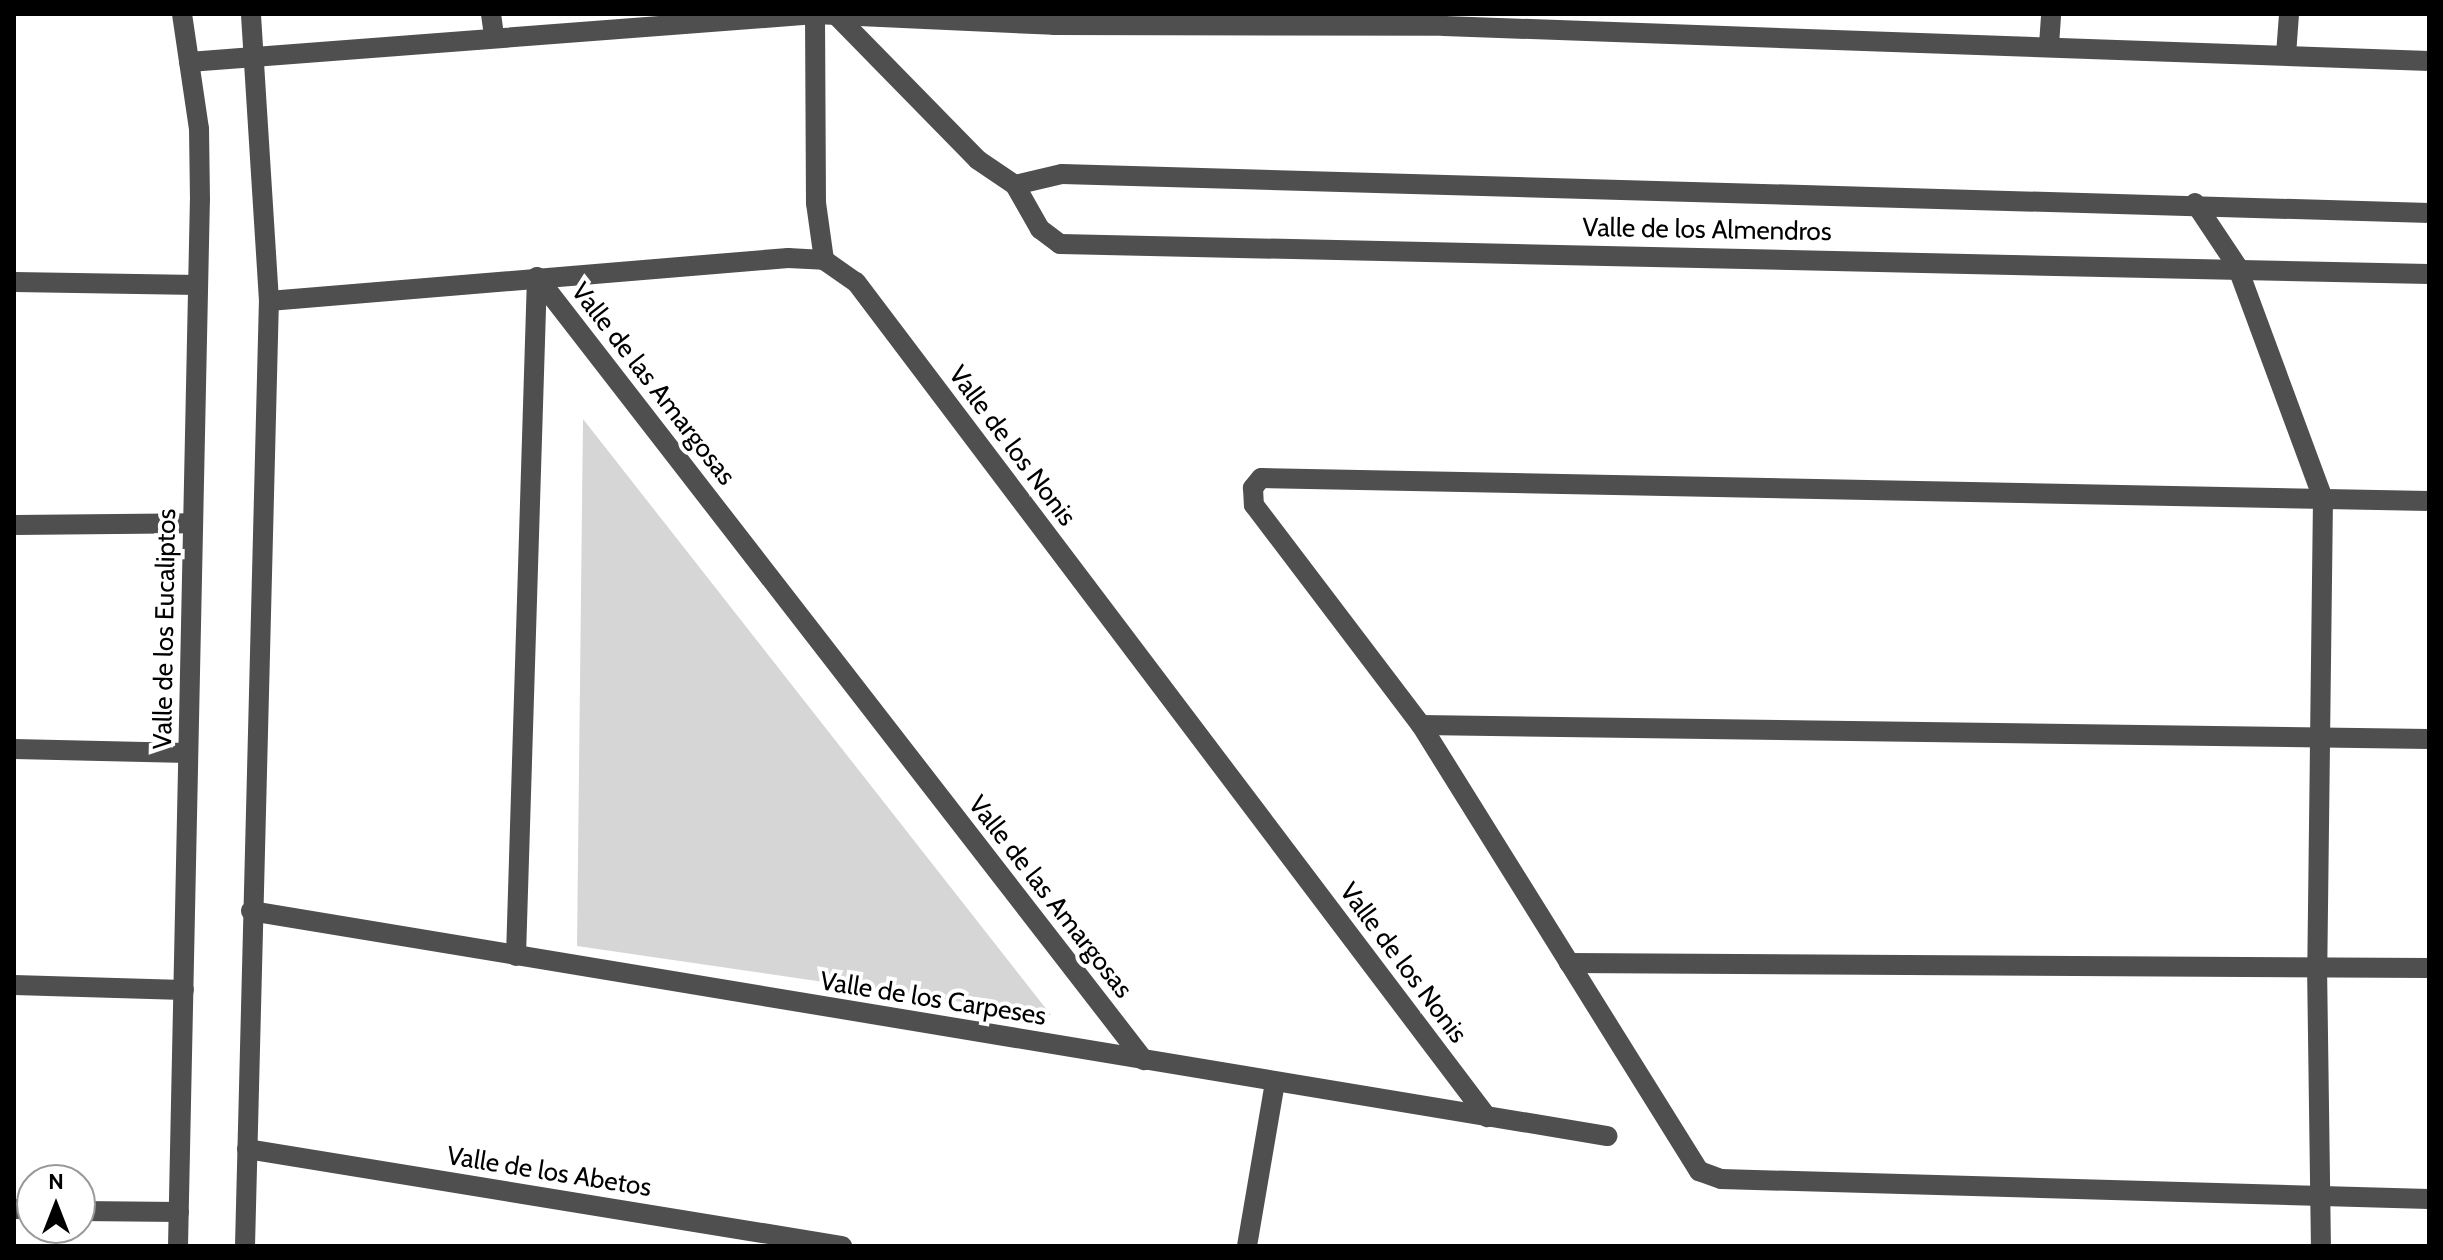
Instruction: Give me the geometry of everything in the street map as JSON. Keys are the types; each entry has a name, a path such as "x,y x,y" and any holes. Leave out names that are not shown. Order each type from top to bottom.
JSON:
{"street":[{"name":"Valle de los Eucaliptos","path":"178,1246 199,129 182,14"},
{"path":"245,1246 251,911 269,301 257,56 251,14"},
{"path":"491,14 494,36"},
{"path":"189,62 728,16 815,14 1687,24 2049,45 2429,61"},
{"path":"269,301 788,258 824,260 816,203 815,14"},
{"name":"Valle de los Almendros","path":"835,14 978,160 1015,185 1040,229 1060,244 2237,266 2429,274"},
{"path":"2049,45 2051,14"},
{"path":"2286,55 2289,14"},
{"name":"Valle de los Almendros","path":"1015,185 1062,174 2195,203 2429,213"},
{"path":"2195,203 2237,266 2323,498 2317,964 2321,1246"},
{"name":"Valle de los Nonis","path":"824,260 856,282 1487,1117"},
{"name":"Valle de las Amargosas","path":"516,956 537,277"},
{"name":"Valle de las Amargosas","path":"537,277 1144,1060"},
{"path":"14,282 198,285"},
{"path":"2429,501 1261,478 1253,488 1254,505 1421,725 1699,1171 1721,1179 2429,1199"},
{"path":"14,525 193,523"},
{"path":"1421,725 2322,735 2429,739"},
{"path":"14,749 188,753"},
{"name":"Valle de los Carpeses","path":"251,911 1607,1136"},
{"path":"1569,963 2317,964 2429,968"},
{"path":"14,985 184,990"},
{"path":"1247,1246 1275,1082"},
{"name":"Valle de los Abetos","path":"247,1149 842,1246"},
{"path":"96,1211 179,1212"}],"shaded area":[{"path":"583,419 1051,1015 577,946"}]}
